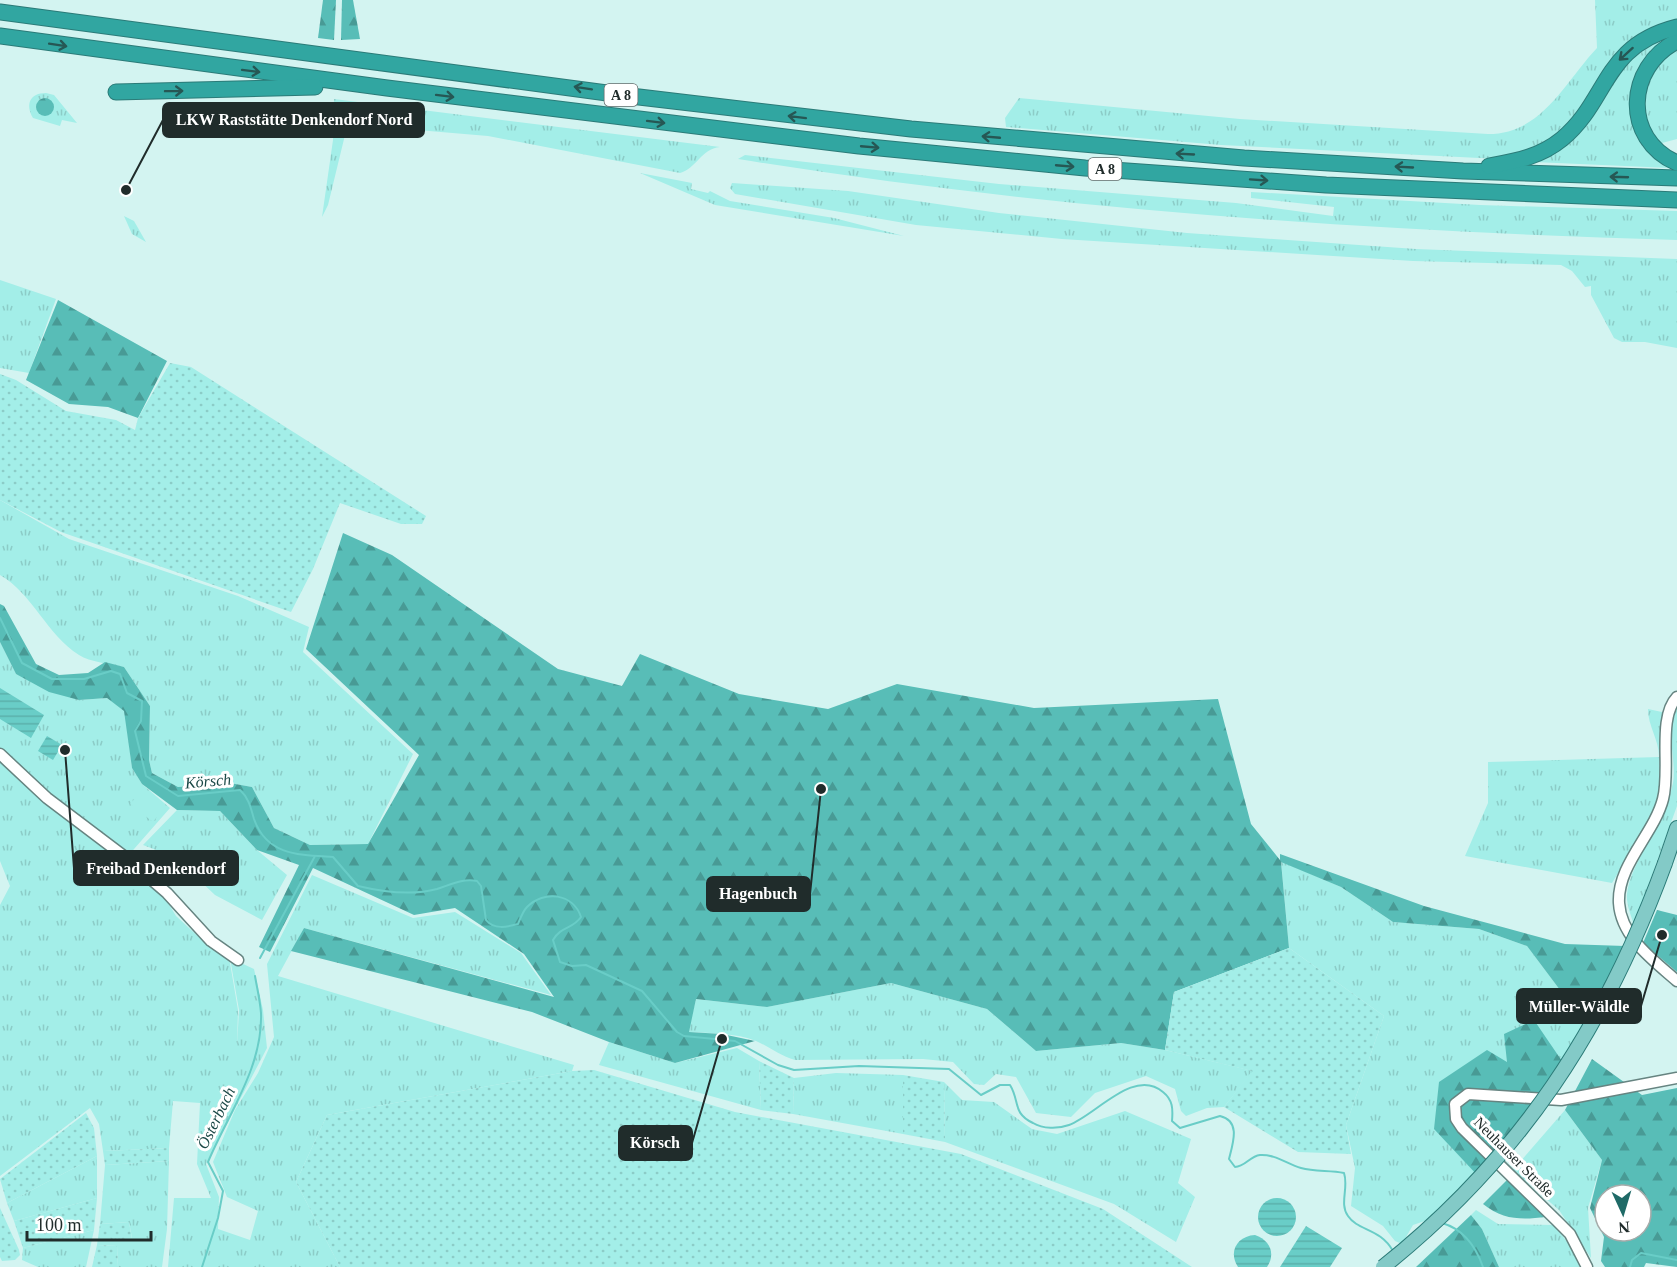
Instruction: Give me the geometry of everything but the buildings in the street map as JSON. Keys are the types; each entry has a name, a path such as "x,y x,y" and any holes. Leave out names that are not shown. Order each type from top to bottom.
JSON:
{"highway":[{"name":"A 8","path":"0,12 632,96 866,124 1165,153 1463,171 1677,178"},
{"path":"1463,171 1532,156 1557,143 1580,118 1620,59 1642,41 1677,27"},
{"name":"A 8","path":"0,36 387,88 859,146 1085,168 1433,191 1677,200"},
{"path":"1677,41 1662,50 1649,63 1640,80 1636,101 1639,122 1647,138 1658,152 1677,163"},
{"path":"116,92 254,87 387,88"}],"main road":[{"path":"1383,1267 1442,1217 1489,1168 1551,1091 1614,984 1640,929 1677,828"}],"street":[{"path":"1677,697 1669,709 1667,718 1667,768 1663,799 1653,825 1623,880 1619,903 1628,932 1642,950 1677,981"},
{"path":"0,754 47,798 168,893 211,941 238,960"},
{"name":"Neuhauser Straße","path":"1587,1267 1570,1234 1462,1128 1456,1119 1455,1104 1468,1094 1561,1100 1677,1078"}],"green space":[{"path":"323,0 336,0 334,40 318,38"},
{"path":"342,0 353,0 360,39 341,40"},
{"path":"1595,0 1677,0 1677,23 1651,32 1580,113 1545,146 1499,159 1221,145 1006,127 1005,118 1019,98 1240,119 1488,134 1507,132 1538,116 1597,48"},
{"path":"1676,31 1633,95 1670,168 1534,162 1548,153 1627,57"},
{"path":"1677,46 1677,139 1662,143 1648,135 1641,87 1671,49"},
{"path":"46,93 54,95 77,123 62,120 60,126 33,118 29,108 30,100 36,95"},
{"path":"45,98 51,101 54,107 51,113 45,116 39,113 36,107 39,101"},
{"path":"334,99 720,147 708,151 690,168 680,173 488,136 358,125 348,129 345,135 328,205 322,217 333,140"},
{"path":"745,155 999,184 1236,203 1333,216 1334,207 1251,198 1251,192 1480,205 1677,211 1677,240 1320,223 1083,204 851,176 738,159"},
{"path":"640,173 692,183 691,189 708,193 710,191 730,201 834,218 904,236 715,205"},
{"path":"732,183 848,191 999,213 1187,233 1416,249 1677,259 1677,348 1645,342 1622,342 1614,338 1591,295 1591,286 1585,287 1572,271 1561,265 1413,261 1062,239 916,225 735,194 730,188"},
{"path":"124,216 134,221 146,242 132,234"},
{"path":"0,280 56,299 29,373 0,368"},
{"path":"58,300 167,361 138,418 108,407 69,404 26,380"},
{"path":"170,363 191,367 426,516 422,524 401,524 340,503 313,569 291,612 61,532 0,500 0,374 16,380 66,411 116,420 135,430 138,418"},
{"path":"0,500 69,539 238,596 309,627 303,652 413,754 368,844 310,845 274,828 252,787 230,783 178,787 152,773 149,760 150,706 124,667 94,661 79,655 68,647 22,593 0,575"},
{"path":"343,533 392,555 558,669 622,686 640,654 739,694 828,709 897,684 1034,708 1218,699 1251,824 1280,860 1280,854 1424,906 1565,944 1625,946 1599,1005 1569,1002 1527,946 1479,929 1393,922 1341,887 1281,862 1289,948 1174,992 1165,1050 1121,1043 1036,1051 987,1009 891,983 767,1007 696,999 689,1032 722,1034 755,1041 675,1063 609,1042 532,1012 291,951 304,928 554,997 524,954 455,908 414,915 313,868 270,952 259,947 299,865 257,850 220,811 177,810 142,784 132,768 124,711 107,698 79,700 49,692 16,674 0,642 0,604 4,606 36,664 59,675 88,673 105,662 124,667 150,706 149,760 152,773 178,787 230,783 252,787 274,828 310,845 368,844 419,755 306,649"},
{"path":"0,642 16,674 79,700 107,698 125,711 132,768 142,784 170,808 127,857 0,751"},
{"path":"1677,706 1677,806 1634,925 1627,894 1635,868 1663,812 1673,783 1671,724"},
{"path":"1648,709 1662,712 1661,780 1655,806 1646,827 1612,883 1465,856 1488,803 1488,762 1659,757"},
{"path":"0,760 22,782 138,871 167,901 176,916 201,939 229,957 238,1010 237,1046 239,1010 230,958 254,969 263,1010 267,1048 206,1164 219,1197 218,1229 250,1240 258,1211 227,1197 213,1162 235,1110 258,1073 274,1037 267,964 312,875 413,918 455,912 521,953 551,995 304,928 278,976 574,1065 572,1071 327,1115 296,1182 340,1267 168,1267 174,1198 211,1198 197,1164 200,1103 173,1101 169,1148 103,1151 99,1124 90,1108 0,1176 0,905 10,886 0,861"},
{"path":"142,790 164,808 153,822 130,804"},
{"path":"177,810 220,811 257,850 287,875 262,920 215,895 175,857 143,845"},
{"path":"1281,861 1341,887 1393,922 1479,929 1527,946 1569,1002 1599,1005 1564,1064 1508,1063 1479,1177 1442,1215 1413,1225 1402,1244 1395,1241 1383,1226 1351,1206 1355,1168 1346,1125 1384,1016 1289,948"},
{"path":"1657,910 1677,915 1677,972 1643,943"},
{"path":"1289,948 1384,1016 1346,1125 1351,1154 1298,1152 1224,1107 1252,1071 1165,1050 1174,992"},
{"path":"891,983 987,1009 1036,1051 1121,1043 1165,1050 1253,1071 1224,1107 1207,1108 1186,1116 1181,1111 1175,1089 1146,1076 1095,1093 1071,1117 1036,1113 1016,1077 996,1074 984,1085 974,1084 953,1062 923,1059 795,1060 748,1038 688,1032 696,999 767,1007"},
{"path":"1534,1020 1564,1064 1479,1177 1434,1129 1439,1082 1487,1050 1507,1062 1504,1034"},
{"path":"609,1042 675,1063 737,1048 759,1061 761,1110 599,1065"},
{"path":"1592,1059 1642,1095 1677,1088 1677,1267 1646,1263 1644,1267 1605,1267 1601,1261 1603,1243 1653,1243 1653,1183 1596,1183 1602,1160 1565,1110"},
{"path":"759,1061 794,1078 793,1114 761,1110"},
{"path":"594,1070 735,1112 961,1154 1103,1209 1192,1267 340,1267 296,1182 327,1115 572,1071"},
{"path":"836,1073 903,1075 903,1134 793,1114 794,1078"},
{"path":"903,1075 944,1082 945,1142 903,1134"},
{"path":"944,1082 962,1100 994,1102 1032,1129 1057,1134 1125,1111 1191,1139 1178,1183 1195,1197 1176,1242 1114,1204 945,1142"},
{"path":"1565,1110 1602,1160 1595,1183 1593,1183 1588,1208 1591,1258 1559,1210 1513,1170"},
{"path":"86,1113 94,1128 97,1156 7,1203 0,1179"},
{"path":"169,1148 169,1161 105,1165 103,1151"},
{"path":"97,1156 97,1198 14,1221 7,1203"},
{"path":"169,1161 167,1229 162,1267 118,1267 117,1246 97,1245 98,1238 132,1238 129,1222 100,1224 105,1165"},
{"path":"1507,1180 1546,1217 1513,1218 1498,1213 1483,1204"},
{"path":"1593,1196 1593,1214 1590,1208"},
{"path":"97,1198 94,1230 23,1248 14,1221"},
{"path":"0,1208 19,1250 20,1255 15,1260 2,1261 0,1257"},
{"path":"1476,1210 1498,1224 1554,1225 1578,1256 1580,1267 1499,1267 1482,1229 1471,1215"},
{"path":"1471,1215 1482,1229 1499,1267 1416,1267"},
{"path":"129,1222 132,1239 98,1238 100,1224"},
{"path":"94,1230 86,1267 38,1267 22,1260 23,1248"},
{"path":"97,1245 117,1246 118,1267 92,1267"}],"shaded area":[{"path":"0,688 44,715 31,738 0,719"},
{"path":"47,736 62,745 53,760 38,751"},
{"path":"1277,1198 1291,1203 1296,1217 1291,1231 1277,1236 1263,1231 1258,1217 1263,1203"},
{"path":"1306,1226 1342,1248 1330,1267 1280,1267"},
{"path":"1255,1235 1268,1244 1271,1252 1270,1262 1267,1267 1238,1267 1234,1256 1236,1246 1243,1238"}],"waterway":[{"name":"Körsch","path":"0,618 22,663 52,679 84,679 111,671 120,674 127,693 142,701 141,721 135,731 146,776 178,796 240,790 248,800 254,819 267,840 276,847 297,854 333,857 358,886 407,893 437,889 461,881 477,881 481,886 486,920 493,925 505,927 518,924 527,907 541,898 549,896 565,899 572,903 581,917 556,935 553,940 560,962 572,966 586,965 642,991 677,1032 684,1036 735,1041 778,1065 794,1070 859,1066 949,1069 981,1095 1000,1085 1010,1085 1019,1111 1026,1119 1037,1125 1055,1128 1080,1120 1115,1095 1128,1089 1140,1085 1152,1086 1169,1098 1172,1121 1180,1128 1220,1116 1227,1119 1234,1133 1229,1159 1235,1167 1253,1157 1265,1155 1306,1169 1344,1173 1344,1206 1348,1216 1357,1225 1382,1238 1393,1251"},
{"name":"Österbach","path":"260,958 315,856"},
{"name":"Österbach","path":"202,1267 218,1218 223,1191 208,1162 243,1090 260,1033 261,1013 255,976"},
{"name":"Körsch","path":"1442,1223 1450,1226 1468,1240 1483,1267"},
{"name":"Körsch","path":"1630,1267 1632,1260 1641,1253 1677,1260"}],"place":[{"name":"LKW Raststätte Denkendorf Nord","path":"126,190"},
{"name":"Freibad Denkendorf","path":"65,750"},
{"name":"Hagenbuch","path":"821,789"},
{"name":"Müller-Wäldle","path":"1662,935"},
{"name":"Körsch","path":"722,1039"}]}
